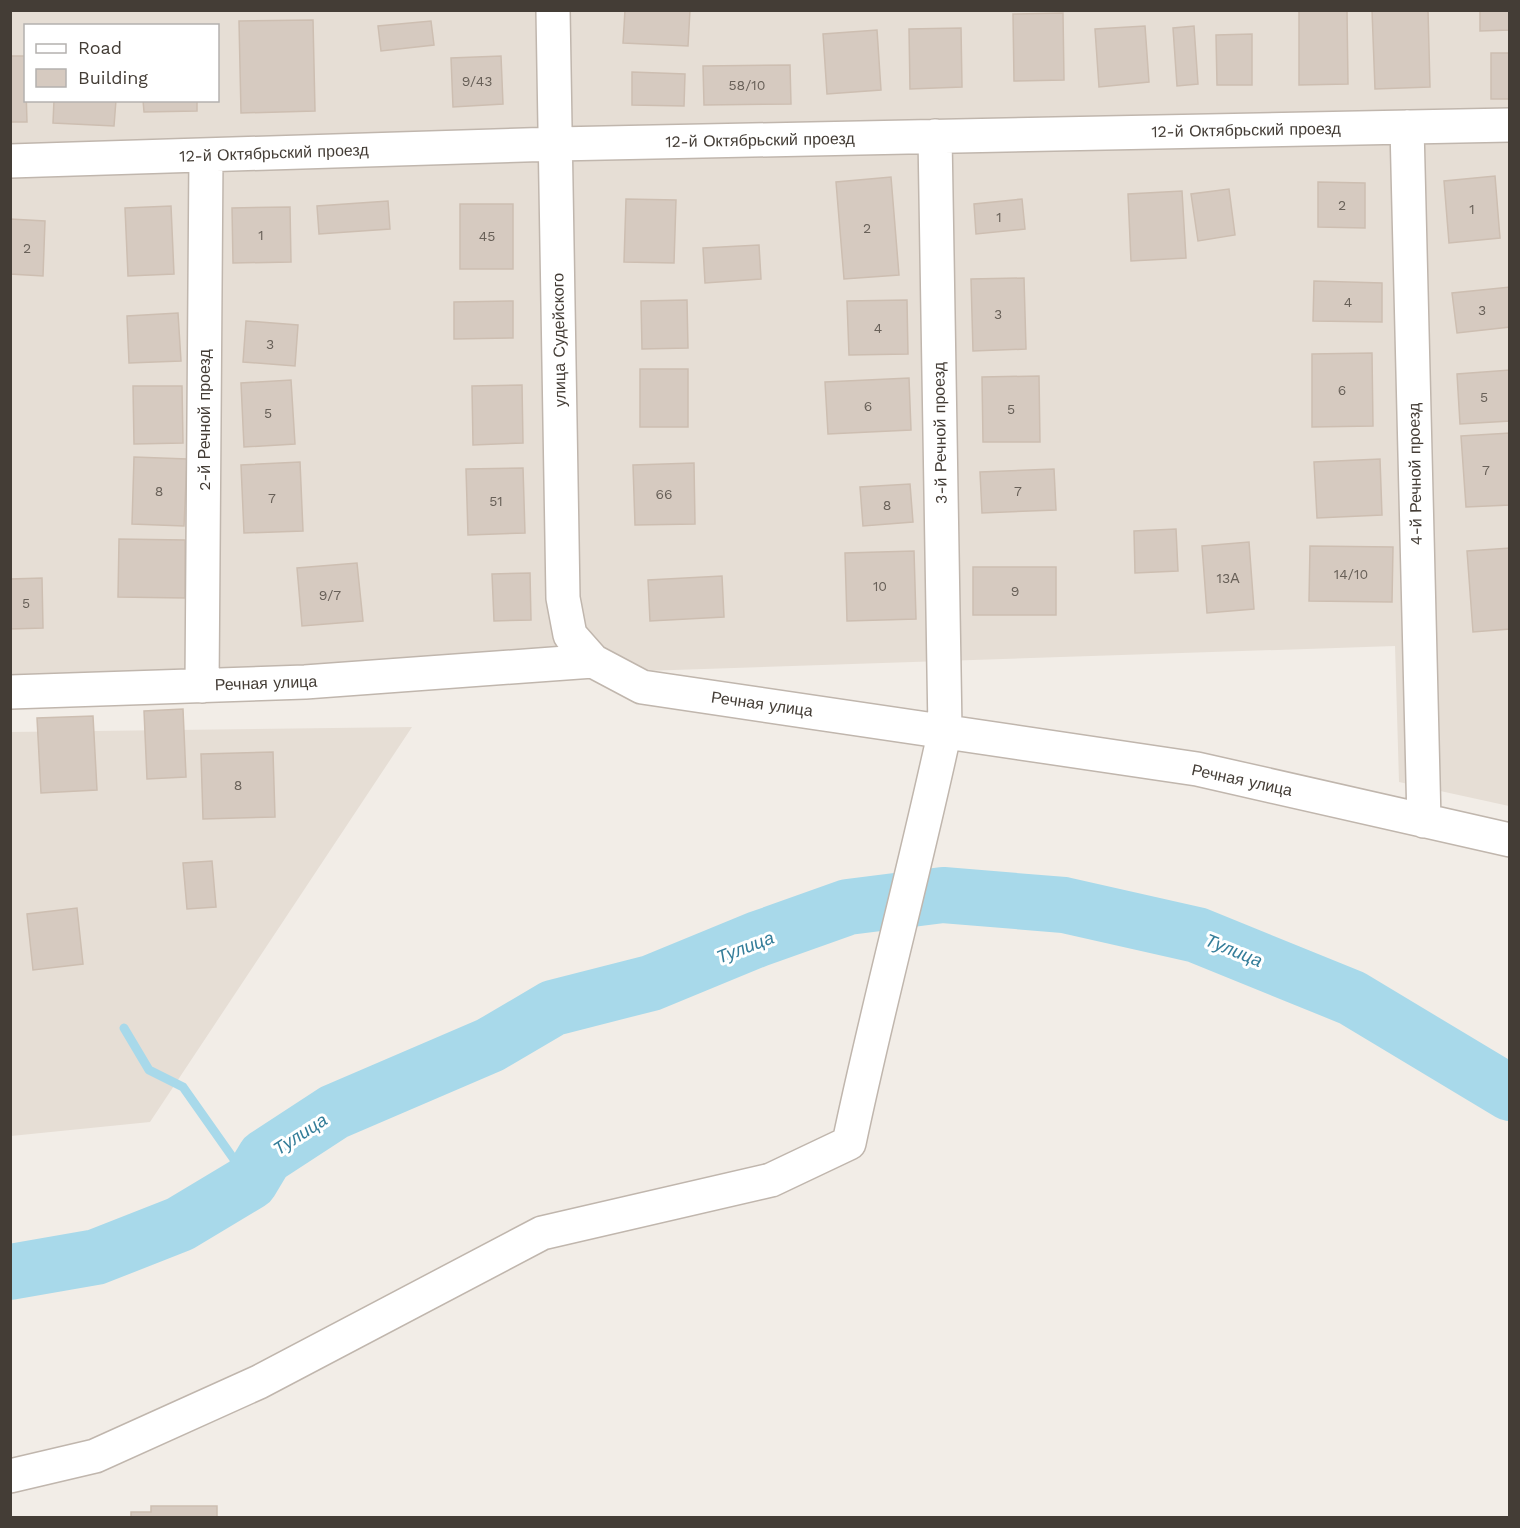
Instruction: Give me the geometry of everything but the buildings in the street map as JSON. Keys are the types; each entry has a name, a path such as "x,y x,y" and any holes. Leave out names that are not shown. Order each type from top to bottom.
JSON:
{"street":[{"name":"улица Судейского","path":"553,10 563,598 570,635 593,661"},
{"name":"12-й Октябрьский проезд","path":"10,161 556,144 1509,125"},
{"name":"4-й Речной проезд","path":"1407,127 1424,821"},
{"name":"3-й Речной проезд","path":"10,1476 95,1456 249,1386 542,1233 771,1180 849,1143 876,1013 924,826 945,730 935,136"},
{"name":"2-й Речной проезд","path":"202,686 206,155"},
{"name":"Речная улица","path":"10,692 305,682 593,661 642,687 1197,769 1509,840"}],"shaded area":[{"path":"10,11 1509,11 1509,806 1399,782 1395,646 11,692"},
{"path":"412,727 150,1122 11,1136 10,732"}],"waterway":[{"name":"Тулица","path":"10,1272 96,1257 180,1224 250,1182 265,1157 334,1112 490,1045 553,1008 651,983 758,939 848,907 943,895 1064,905 1197,935 1352,998 1510,1093"},
{"path":"124,1028 149,1070 183,1087 250,1182"}]}
